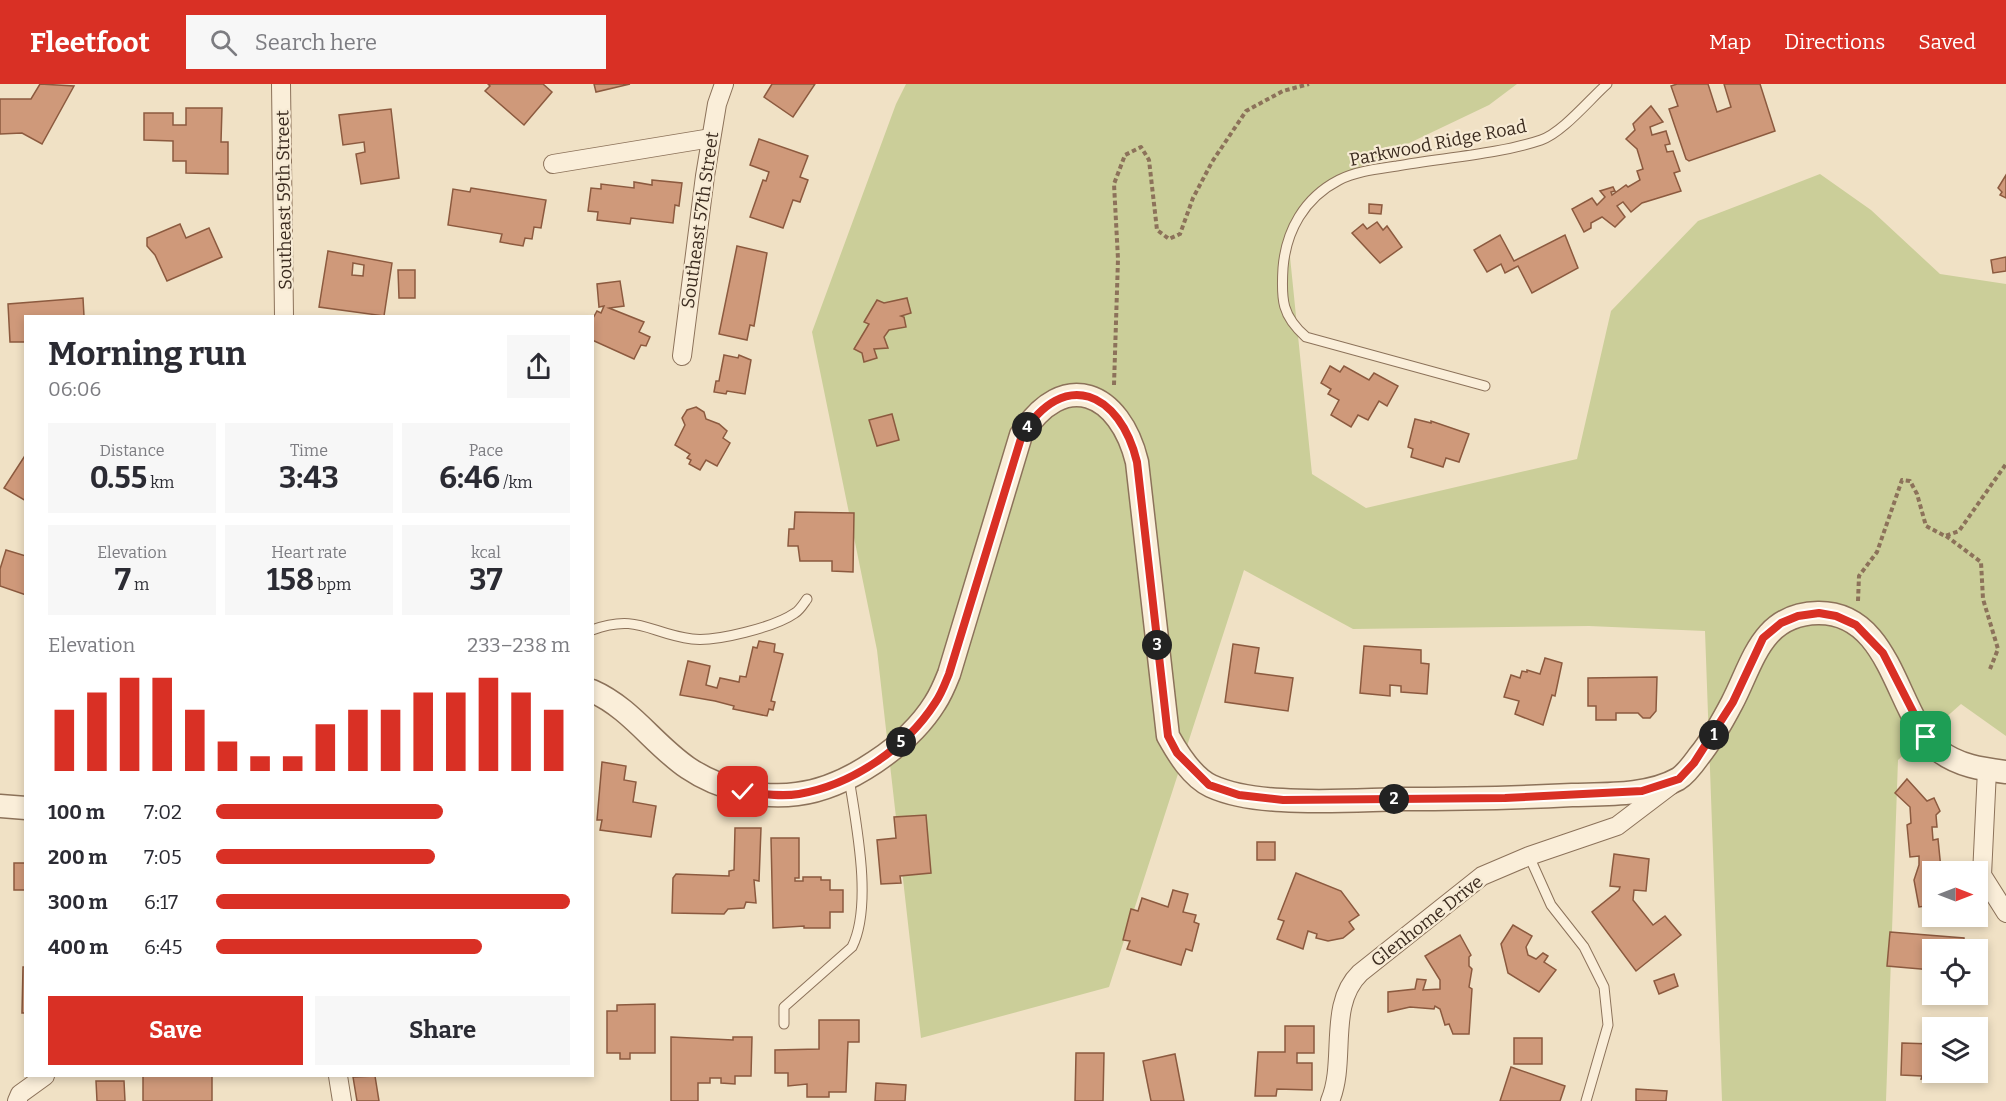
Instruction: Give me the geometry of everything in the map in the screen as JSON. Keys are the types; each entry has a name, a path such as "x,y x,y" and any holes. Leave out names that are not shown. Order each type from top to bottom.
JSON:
{"street":[{"name":"Southeast 59th Street","path":"281,84 284,315"},
{"name":"Southeast 57th Street","path":"682,356 711,138 724,84"},
{"path":"553,164 711,138"},
{"path":"594,692 624,710 688,768 714,782 743,792 798,794 849,776 894,750 936,703 949,674 1018,446 1033,416 1047,403 1065,397 1084,396 1110,409 1123,423 1131,439 1137,462 1168,736 1177,753 1209,785 1239,795 1283,800 1505,798 1642,791 1679,779 1708,744 1733,702 1763,638 1781,623 1798,616 1819,613 1836,616 1856,625 1883,653 1926,737 1937,750 1958,763 1996,771 1982,875 2006,913"},
{"name":"Glenhome Drive","path":"1330,1101 1338,1067 1341,1011 1349,984 1482,876 1529,856 1617,825 1679,779"},
{"path":"0,806 24,808"},
{"path":"17,1101 20,1094 44,1077"},
{"path":"338,1077 342,1101"}],"lane":[{"name":"Parkwood Ridge Road","path":"1485,386 1306,337 1290,324 1284,308 1285,251 1292,227 1303,210 1339,180 1365,172 1522,144 1551,136 1606,84"},
{"path":"594,629 613,622 639,623 693,639 722,636 762,627 796,613 807,599"},
{"path":"784,1024 784,1007 852,947 862,918 859,843 849,776"},
{"path":"1529,856 1551,905 1584,947 1604,987 1608,1025 1586,1101"}],"path":[{"path":"1110,409 1113,393 1118,259 1114,184 1125,155 1141,147 1149,160 1157,230 1169,239 1180,234 1193,198 1212,162 1246,111 1283,91 1310,84"},
{"path":"1945,536 1959,531 2006,464"},
{"path":"1859,576 1877,552 1902,480 1910,481 1926,526 1945,536 1981,562 1983,599 1998,649 1990,669"}],"green space":[{"path":"906,84 1517,84 1489,105 1336,178 1288,237 1312,474 1366,508 1577,459 1611,311 1698,221 1820,174 1871,210 1940,274 2006,284 2006,736 1961,704 1898,760 1886,1101 1722,1101 1705,631 1589,626 1353,629 1244,570 1109,987 921,1038 877,650 812,332 896,104"}],"building":[{"path":"40,84 74,86 42,144 22,133 0,134 0,99 31,99"},
{"path":"488,84 543,84 552,92 524,125 485,91 490,86"},
{"path":"594,84 630,84 596,92"},
{"path":"772,84 815,84 793,117 764,97"},
{"path":"1708,84 1717,112 1731,107 1724,84 1760,84 1775,131 1689,161 1686,159 1669,109 1678,106 1671,86"},
{"path":"1651,106 1663,122 1650,127 1652,135 1666,131 1670,144 1665,145 1667,152 1673,151 1680,171 1674,173 1681,191 1642,203 1631,212 1623,202 1617,206 1625,217 1615,227 1602,217 1591,223 1591,228 1584,232 1572,209 1592,198 1597,205 1605,197 1600,191 1613,187 1615,191 1611,192 1612,195 1626,185 1628,187 1640,180 1637,171 1643,169 1637,149 1626,139 1635,130 1633,124"},
{"path":"186,108 222,108 221,142 228,142 228,174 186,173 186,161 173,161 173,141 144,140 144,113 173,113 173,125 186,125"},
{"path":"391,109 399,178 361,184 356,154 365,152 364,142 343,145 339,115"},
{"path":"759,139 808,156 800,177 808,180 800,202 793,200 783,228 750,217 763,180 766,181 769,172 750,165"},
{"path":"2006,175 2006,198 2000,195 2002,192 1998,188"},
{"path":"652,180 682,183 679,206 675,205 673,223 631,218 630,224 597,220 598,212 588,211 591,188 601,189 601,184 634,188 634,182 652,185"},
{"path":"471,188 546,200 541,228 534,227 532,239 525,238 523,246 500,242 502,234 448,225 453,189 470,192"},
{"path":"1369,204 1382,205 1381,214 1369,213"},
{"path":"1377,222 1383,230 1387,226 1402,247 1380,263 1352,233 1363,224 1367,229"},
{"path":"180,224 186,238 209,228 222,257 167,281 155,255 147,246 147,238"},
{"path":"1500,235 1514,261 1565,235 1578,268 1532,293 1518,266 1505,273 1501,264 1487,272 1474,250"},
{"path":"737,246 767,253 754,326 750,325 747,340 719,334"},
{"path":"328,251 392,263 384,315 319,307","holes":["353,263 364,265 363,276 352,275"]},
{"path":"2006,257 2006,271 1993,273 1991,260"},
{"path":"398,270 415,270 415,298 399,298"},
{"path":"620,281 624,306 609,308 644,322 639,332 650,337 646,346 641,345 634,359 594,341 594,316 597,311 601,313 604,306 599,307 597,284"},
{"path":"83,298 84,315 24,315 24,342 10,342 8,304"},
{"path":"907,298 911,313 901,316 904,317 906,327 889,330 884,337 888,348 874,349 877,358 864,362 862,353 854,349 869,324 864,322 877,300 884,303"},
{"path":"724,355 738,358 739,355 751,360 745,394 727,391 726,394 714,392 716,381 719,381"},
{"path":"1330,366 1340,372 1344,366 1369,380 1374,373 1398,386 1387,406 1379,401 1368,420 1358,415 1351,427 1331,415 1339,400 1328,394 1331,389 1321,383"},
{"path":"696,407 704,412 706,419 719,424 727,431 723,438 730,443 717,466 706,460 700,470 689,464 691,460 687,458 690,454 675,445 685,425 682,418 687,410"},
{"path":"892,414 899,440 877,446 869,420"},
{"path":"1415,419 1431,423 1431,421 1469,434 1459,462 1446,458 1443,467 1411,457 1413,449 1408,447"},
{"path":"24,457 24,500 4,488"},
{"path":"795,512 854,513 853,572 832,571 832,561 800,561 798,546 788,546 789,529 794,529"},
{"path":"6,550 24,555 24,594 0,586 0,569"},
{"path":"759,641 775,644 774,652 783,654 771,701 775,702 773,710 769,709 767,716 733,709 734,706 715,701 680,695 688,661 710,666 706,685 717,688 720,678 739,682 740,676 746,677 753,647 757,648"},
{"path":"1233,644 1259,648 1255,673 1293,678 1288,711 1225,702"},
{"path":"1364,646 1421,650 1421,663 1429,664 1427,694 1401,692 1401,686 1390,685 1390,696 1360,693"},
{"path":"1545,658 1562,663 1555,696 1552,695 1543,725 1515,714 1519,701 1504,697 1511,675 1520,678 1522,671 1527,672 1527,670 1540,674"},
{"path":"1657,677 1656,711 1650,718 1643,718 1638,713 1616,713 1616,720 1596,720 1596,706 1588,706 1588,678"},
{"path":"602,762 626,766 624,780 636,782 633,802 656,806 651,837 600,830 602,820 597,820"},
{"path":"1907,779 1927,801 1934,798 1940,811 1936,815 1937,827 1932,827 1933,840 1938,839 1940,861 1922,861 1922,907 1919,907 1914,880 1919,865 1919,856 1910,857 1907,825 1911,823 1910,807 1895,793"},
{"path":"926,815 931,873 900,876 901,883 881,884 877,840 896,838 894,817"},
{"path":"735,828 761,828 759,881 754,880 756,903 746,902 744,908 728,909 724,914 672,913 673,878 676,874 729,876 729,871 734,870"},
{"path":"771,838 799,838 799,878 795,878 795,881 803,881 803,877 821,877 821,880 830,880 830,890 843,890 843,912 830,912 830,928 804,928 804,926 773,928"},
{"path":"1257,842 1275,842 1275,860 1257,860"},
{"path":"1614,854 1649,859 1646,891 1634,890 1633,900 1653,925 1665,916 1681,935 1636,971 1592,912 1619,890 1620,887 1610,886"},
{"path":"14,863 24,863 24,890 14,890"},
{"path":"1296,873 1341,891 1359,915 1349,922 1354,929 1343,938 1328,941 1316,938 1317,934 1308,931 1303,949 1277,939 1284,921 1278,919"},
{"path":"1173,890 1188,894 1183,912 1196,915 1194,922 1199,924 1192,951 1186,949 1181,965 1127,949 1130,941 1123,940 1131,909 1138,911 1142,898 1168,907"},
{"path":"1513,925 1532,936 1526,947 1528,955 1536,959 1543,953 1548,956 1544,962 1556,970 1539,992 1508,973 1501,944"},
{"path":"1890,932 1964,938 1922,939 1922,969 1887,966"},
{"path":"1460,935 1471,955 1469,957 1469,966 1472,969 1469,987 1472,989 1469,1034 1453,1034 1449,1024 1445,1025 1440,1009 1435,1006 1434,1009 1410,1007 1388,1012 1388,992 1415,989 1417,979 1426,980 1423,990 1440,989 1440,980 1425,956"},
{"path":"23,967 24,967 24,1013 22,1013"},
{"path":"1674,974 1678,986 1659,994 1654,981"},
{"path":"655,1004 655,1053 630,1053 630,1059 620,1059 620,1053 607,1053 607,1011 617,1011 617,1005"},
{"path":"819,1020 859,1020 859,1042 848,1042 846,1092 829,1092 829,1097 807,1097 807,1084 788,1086 788,1073 775,1073 775,1050 819,1049"},
{"path":"1285,1026 1314,1026 1314,1053 1297,1053 1297,1063 1312,1063 1312,1090 1277,1089 1276,1096 1255,1096 1258,1052 1285,1052"},
{"path":"671,1037 733,1040 733,1037 752,1037 751,1076 735,1076 735,1084 721,1083 721,1078 710,1078 710,1083 698,1083 698,1101 671,1101"},
{"path":"1514,1038 1542,1038 1542,1064 1514,1064"},
{"path":"1902,1043 1922,1044 1922,1076 1901,1075"},
{"path":"1076,1053 1104,1053 1103,1101 1075,1101"},
{"path":"1175,1054 1184,1101 1151,1101 1143,1061"},
{"path":"1511,1067 1565,1086 1560,1101 1500,1101"},
{"path":"143,1077 212,1077 212,1101 143,1101"},
{"path":"353,1077 375,1077 379,1101 357,1101"},
{"path":"96,1081 124,1081 125,1101 97,1101"},
{"path":"876,1083 906,1085 905,1101 875,1101"},
{"path":"1636,1089 1667,1091 1666,1101 1636,1101"}],"route":[{"path":"743,792 769,795 798,794 829,785 857,772 894,750 916,728 936,703 949,674 1022,435 1033,416 1047,403 1065,397 1084,396 1099,401 1110,409 1123,423 1131,439 1137,462 1168,736 1177,753 1209,785 1239,795 1283,800 1505,798 1642,791 1679,779 1694,763 1733,702 1763,638 1781,623 1798,616 1819,613 1836,616 1856,625 1883,653 1926,737"}]}
